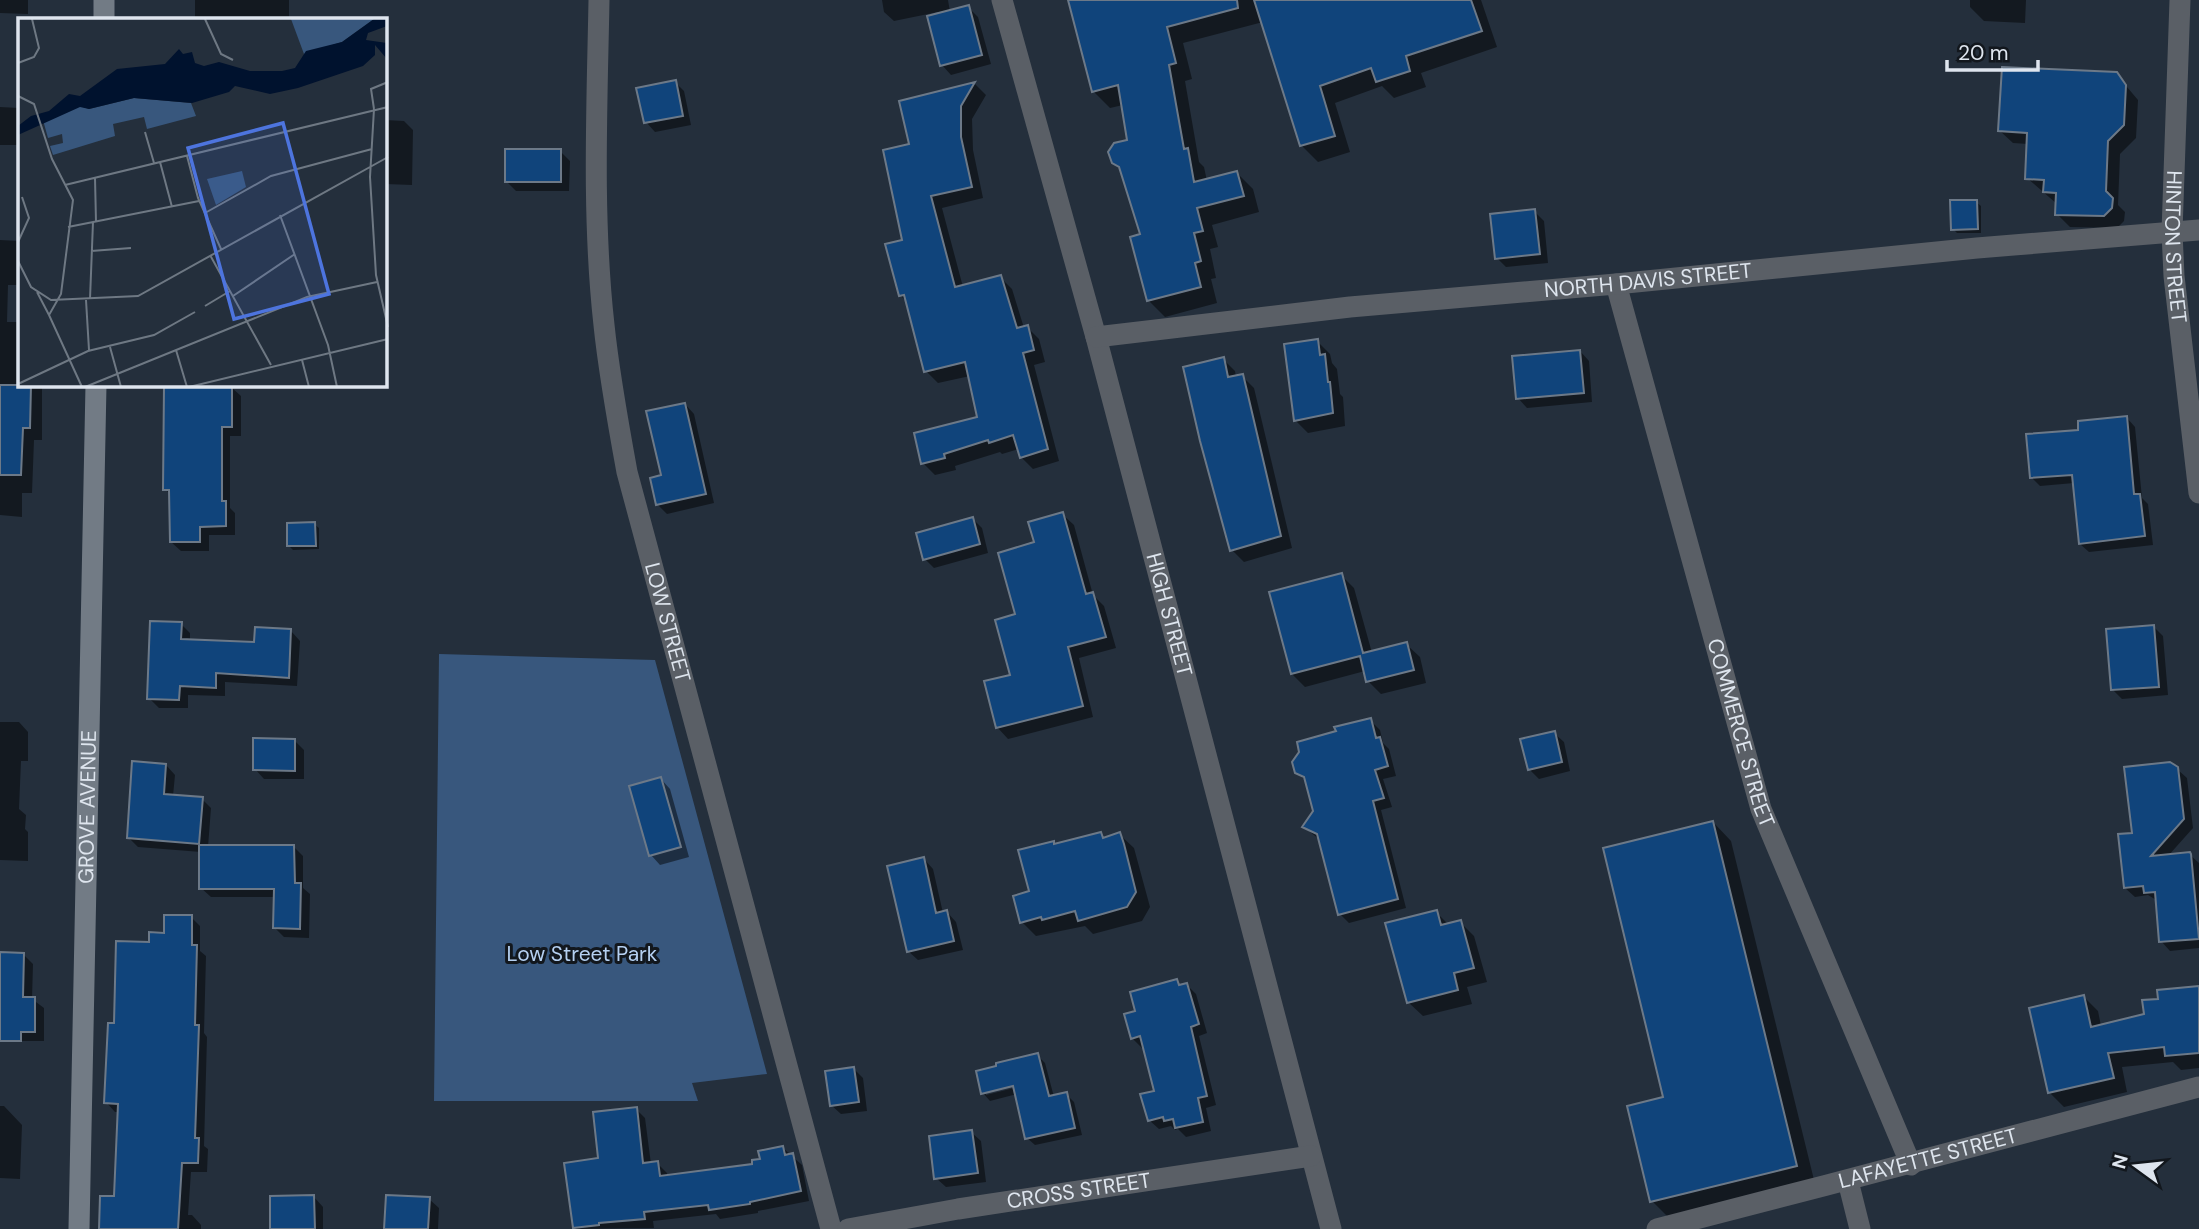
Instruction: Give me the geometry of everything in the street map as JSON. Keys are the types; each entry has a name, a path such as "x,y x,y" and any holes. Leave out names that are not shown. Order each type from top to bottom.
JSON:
{"main road":[{"path":"104,0 104,18"},
{"name":"GROVE AVENUE","path":"79,1229 96,387"}],"street":[{"name":"LOW STREET","path":"599,0 597,123 600,271 609,372 627,472 831,1229"},
{"name":"HIGH STREET","path":"1002,0 1096,337 1331,1229"},
{"name":"HINTON STREET","path":"2180,0 2172,232 2174,276 2199,493"},
{"name":"NORTH DAVIS STREET","path":"1096,337 1350,307 2199,230"},
{"name":"COMMERCE STREET","path":"1616,284 1761,808 1911,1165"},
{"name":"LAFAYETTE STREET","path":"1657,1229 1911,1165 1976,1144 2199,1087"},
{"name":"CROSS STREET","path":"848,1229 957,1209 1311,1156"},
{"path":"1848,1181 1860,1229"}],"green space":[{"name":"Low Street Park","path":"439,654 655,660 767,1074 692,1083 698,1101 434,1101"}],"building":[{"path":"1068,0 1237,0 1238,8 1167,27 1176,63 1169,65 1184,149 1188,148 1194,182 1237,171 1244,196 1197,208 1203,231 1194,233 1201,261 1195,263 1201,287 1147,301 1130,237 1140,234 1119,167 1112,163 1108,152 1114,143 1127,140 1118,85 1092,92"},
{"path":"1254,0 1471,0 1482,31 1406,56 1410,71 1376,82 1371,68 1320,86 1335,136 1300,146"},
{"path":"969,5 982,55 940,66 927,16"},
{"path":"2002,67 2117,72 2126,85 2124,125 2108,141 2106,191 2113,198 2112,208 2104,216 2055,215 2056,193 2043,192 2044,180 2025,179 2027,133 1998,131"},
{"path":"676,80 683,116 644,123 636,88"},
{"path":"975,82 961,106 961,137 972,187 931,196 955,287 1001,275 1017,328 1028,325 1034,350 1023,353 1048,449 1020,458 1013,435 989,443 988,440 944,454 945,458 921,464 914,433 977,417 965,362 924,372 904,295 899,296 885,244 902,240 883,150 909,144 899,101"},
{"path":"505,149 561,149 561,182 505,182"},
{"path":"1950,200 1977,200 1978,229 1951,230"},
{"path":"1535,209 1540,254 1495,259 1490,214"},
{"path":"1318,339 1320,355 1325,354 1333,413 1294,421 1284,344"},
{"path":"1580,350 1584,393 1516,399 1512,356"},
{"path":"1224,357 1228,377 1243,374 1281,536 1230,551 1183,367"},
{"path":"0,385 31,387 30,428 23,428 21,475 0,475"},
{"path":"164,387 232,387 232,427 222,427 222,501 226,501 226,526 200,527 200,542 170,542 169,490 163,490"},
{"path":"685,403 706,494 656,505 650,478 661,475 646,411"},
{"path":"2127,416 2134,494 2140,494 2145,536 2079,544 2072,475 2030,478 2026,434 2078,430 2078,421"},
{"path":"1063,512 1086,594 1093,592 1106,637 1068,647 1083,706 996,728 984,681 1010,675 995,620 1015,614 998,553 1034,542 1028,522"},
{"path":"973,517 980,544 923,560 916,533"},
{"path":"315,522 316,546 287,546 287,523"},
{"path":"1342,573 1363,653 1407,642 1414,670 1366,682 1360,656 1291,674 1269,592"},
{"path":"150,621 182,622 181,639 254,642 255,627 291,629 289,678 216,673 216,688 180,686 179,700 147,699"},
{"path":"2154,625 2159,687 2111,690 2106,629"},
{"path":"1371,718 1376,738 1380,737 1388,766 1375,770 1384,798 1373,801 1398,899 1338,915 1317,834 1302,827 1313,811 1304,777 1295,773 1292,762 1299,752 1297,742 1336,731 1334,727"},
{"path":"1555,731 1562,762 1528,770 1520,739"},
{"path":"253,738 295,739 295,771 253,770"},
{"path":"132,761 166,764 164,794 203,797 199,844 127,838"},
{"path":"2170,762 2178,767 2184,819 2151,856 2190,852 2199,939 2159,942 2155,892 2144,893 2143,886 2124,888 2118,834 2132,833 2124,767"},
{"path":"661,777 681,847 649,856 629,786"},
{"path":"1713,821 1797,1166 1650,1202 1627,1106 1663,1097 1603,848"},
{"path":"1101,832 1103,838 1120,832 1136,892 1127,907 1078,921 1075,911 1020,923 1013,896 1029,891 1018,850"},
{"path":"199,845 294,845 295,883 301,883 300,929 273,928 274,889 199,889"},
{"path":"924,857 936,913 947,910 954,941 907,952 887,866"},
{"path":"1437,910 1441,925 1461,920 1474,968 1454,973 1458,990 1407,1003 1385,923"},
{"path":"164,915 192,915 192,945 197,945 195,1025 199,1025 195,1138 199,1138 198,1163 182,1163 178,1229 99,1229 100,1196 114,1196 118,1104 104,1103 108,1023 114,1023 116,941 149,942 149,932 164,933"},
{"path":"0,952 24,953 23,997 35,997 35,1032 21,1032 21,1041 0,1041"},
{"path":"1177,979 1179,985 1187,983 1199,1024 1191,1027 1207,1096 1198,1098 1203,1122 1175,1128 1173,1119 1164,1121 1163,1117 1148,1121 1140,1094 1154,1091 1140,1036 1131,1039 1124,1014 1135,1011 1130,992"},
{"path":"2199,986 2199,1053 2165,1056 2164,1047 2108,1053 2114,1078 2048,1093 2029,1008 2084,995 2091,1027 2144,1014 2142,1000 2158,999 2157,990"},
{"path":"1038,1053 1049,1096 1067,1092 1075,1128 1025,1139 1013,1086 981,1094 976,1071 996,1066 996,1063"},
{"path":"854,1067 859,1102 830,1106 825,1071"},
{"path":"637,1107 643,1163 658,1161 660,1176 752,1164 752,1160 760,1159 758,1151 783,1146 785,1155 793,1153 801,1191 750,1204 709,1210 708,1205 644,1212 645,1219 573,1228 564,1163 598,1158 593,1112"},
{"path":"972,1130 978,1173 934,1179 929,1136"},
{"path":"314,1195 315,1229 270,1229 270,1196"},
{"path":"386,1195 430,1197 428,1229 384,1229"}]}
